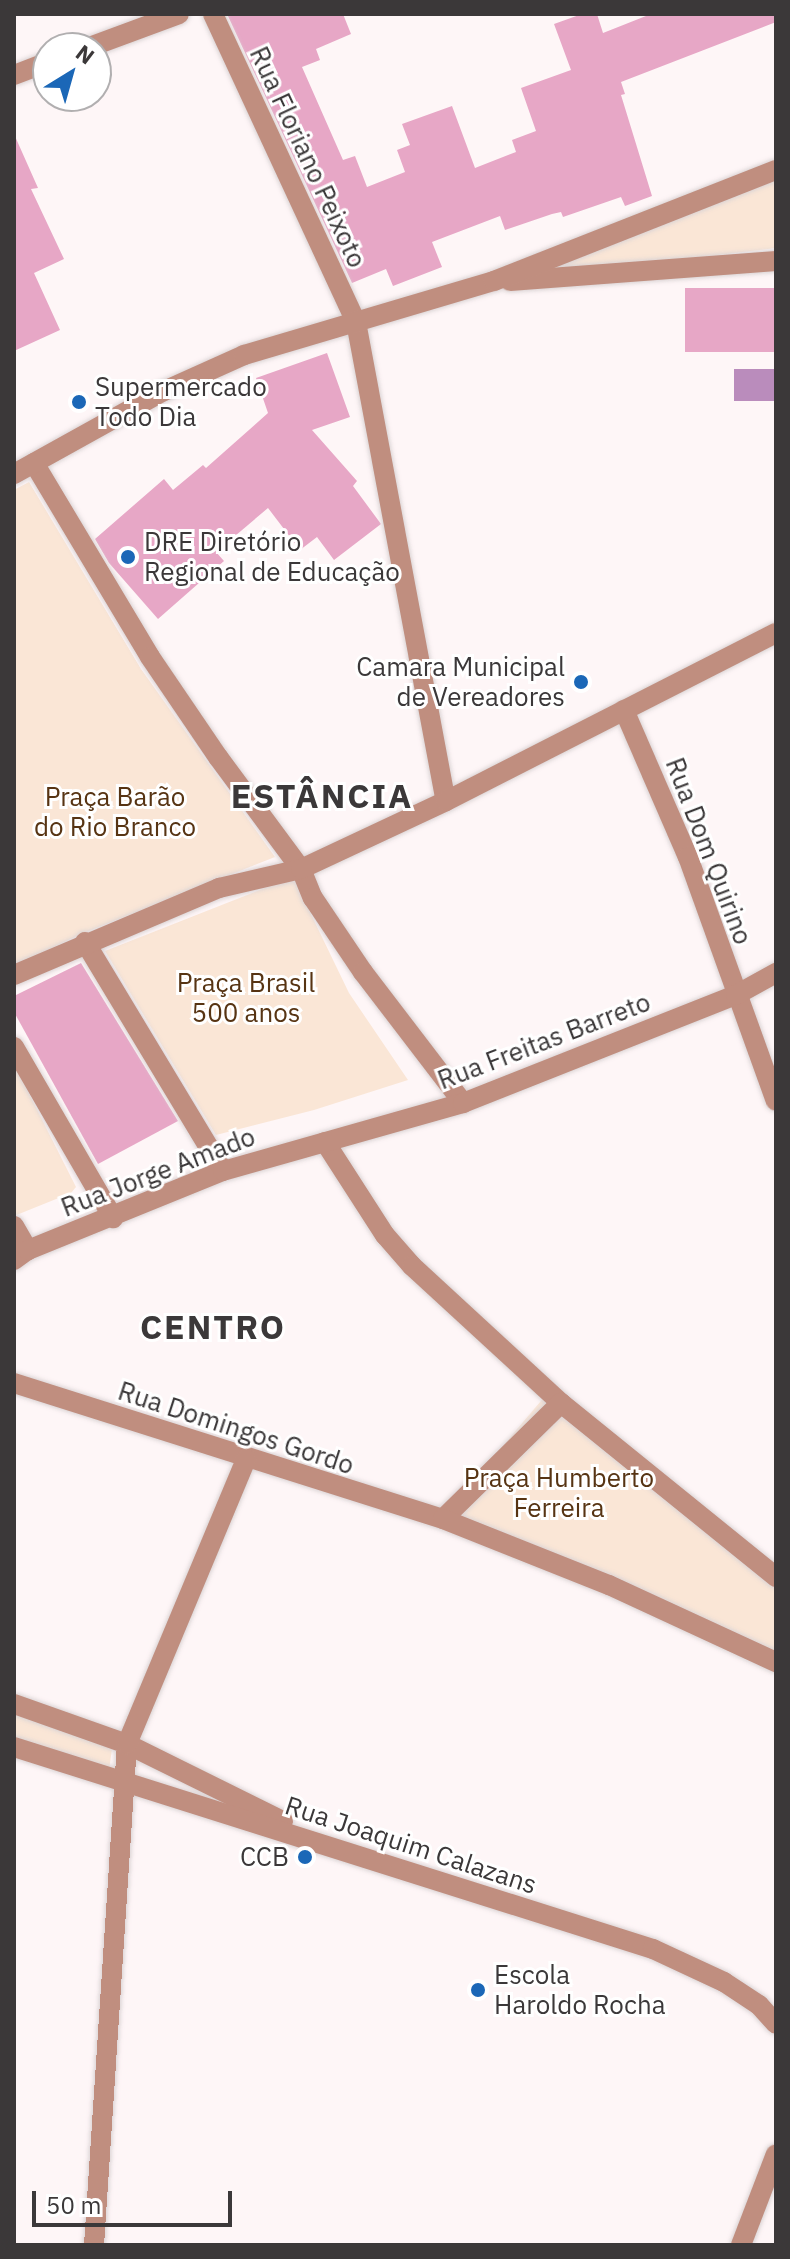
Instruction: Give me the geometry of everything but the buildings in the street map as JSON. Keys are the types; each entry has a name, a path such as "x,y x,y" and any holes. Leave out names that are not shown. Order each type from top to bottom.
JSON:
{"street":[{"path":"112,39 179,14"},
{"name":"Rua Floriano Peixoto","path":"213,14 356,322 446,801"},
{"path":"14,474 164,391 233,360 494,281 776,170"},
{"path":"494,281 776,261"},
{"path":"34,463 150,657 301,869 313,898 363,972 463,1103"},
{"path":"14,975 85,942 219,888 301,869 446,801 776,633"},
{"name":"Rua Dom Quirino","path":"624,710 688,857 776,1101"},
{"path":"85,942 223,1171"},
{"name":"Rua Freitas Barreto","path":"325,1142 463,1103 736,995 776,973"},
{"path":"14,1047 113,1218"},
{"path":"325,1142 364,1204 412,1266 561,1403 776,1577"},
{"name":"Rua Jorge Amado","path":"21,1255 223,1171 325,1142"},
{"path":"14,1226 21,1255"},
{"name":"Rua Domingos Gordo","path":"14,1383 443,1519"},
{"path":"561,1403 443,1519 609,1585 776,1662"},
{"path":"94,2245 127,1744 246,1459"},
{"path":"14,1704 127,1744 223,1789 336,1849"},
{"name":"Rua Joaquim Calazans","path":"14,1747 653,1949 724,1982 759,2005 776,2024"},
{"path":"741,2245 776,2154"}],"green space":[{"path":"776,174 776,248 515,279"},
{"name":"Praça Barão do Rio Branco","path":"29,482 141,669 275,857 81,934 14,966 14,490"},
{"name":"Praça Brasil 500 anos","path":"293,877 349,993 408,1080 314,1110 216,1135 105,951"},
{"path":"14,1064 76,1187 71,1193 14,1216"},
{"name":"Praça Humberto Ferreira","path":"552,1388 776,1584 776,1668 440,1520"},
{"path":"14,1713 112,1749 109,1770 14,1741"}],"shaded area":[{"path":"734,369 776,369 776,401 734,401"}],"place":[{"name":"Supermercado Todo Dia","path":"79,402"},
{"name":"DRE Diretório Regional de Educação","path":"128,557"},
{"name":"Camara Municipal de Vereadores","path":"581,682"},
{"name":"CCB","path":"305,1857"},
{"name":"Escola Haroldo Rocha","path":"478,1990"}],"district":[{"name":"ESTÂNCIA","path":"322,796"},
{"name":"CENTRO","path":"213,1327"}]}
